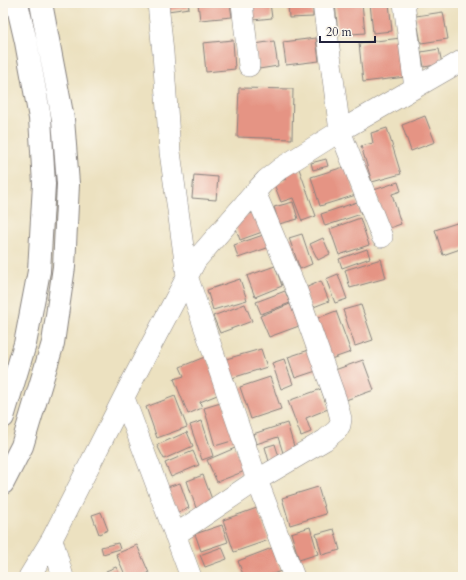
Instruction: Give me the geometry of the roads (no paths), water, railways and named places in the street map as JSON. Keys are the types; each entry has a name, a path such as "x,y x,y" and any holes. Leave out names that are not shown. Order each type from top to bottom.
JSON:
{"highway":[{"path":"3,417 25,344 39,270 44,184 40,118 17,3"},
{"path":"3,483 22,446 53,343 64,267 68,184 63,119 41,3"}],"street":[{"path":"158,3 170,152 187,276 257,480 294,577"},
{"path":"242,3 249,66"},
{"path":"323,3 340,131 382,237"},
{"path":"404,3 415,88"},
{"path":"29,577 52,539 196,260 266,180 281,168 340,131 463,60"},
{"path":"175,535 257,480 325,440 337,430 340,425 341,419 336,400 296,291 255,192"},
{"path":"124,398 191,577"},
{"path":"52,539 63,577"}]}
